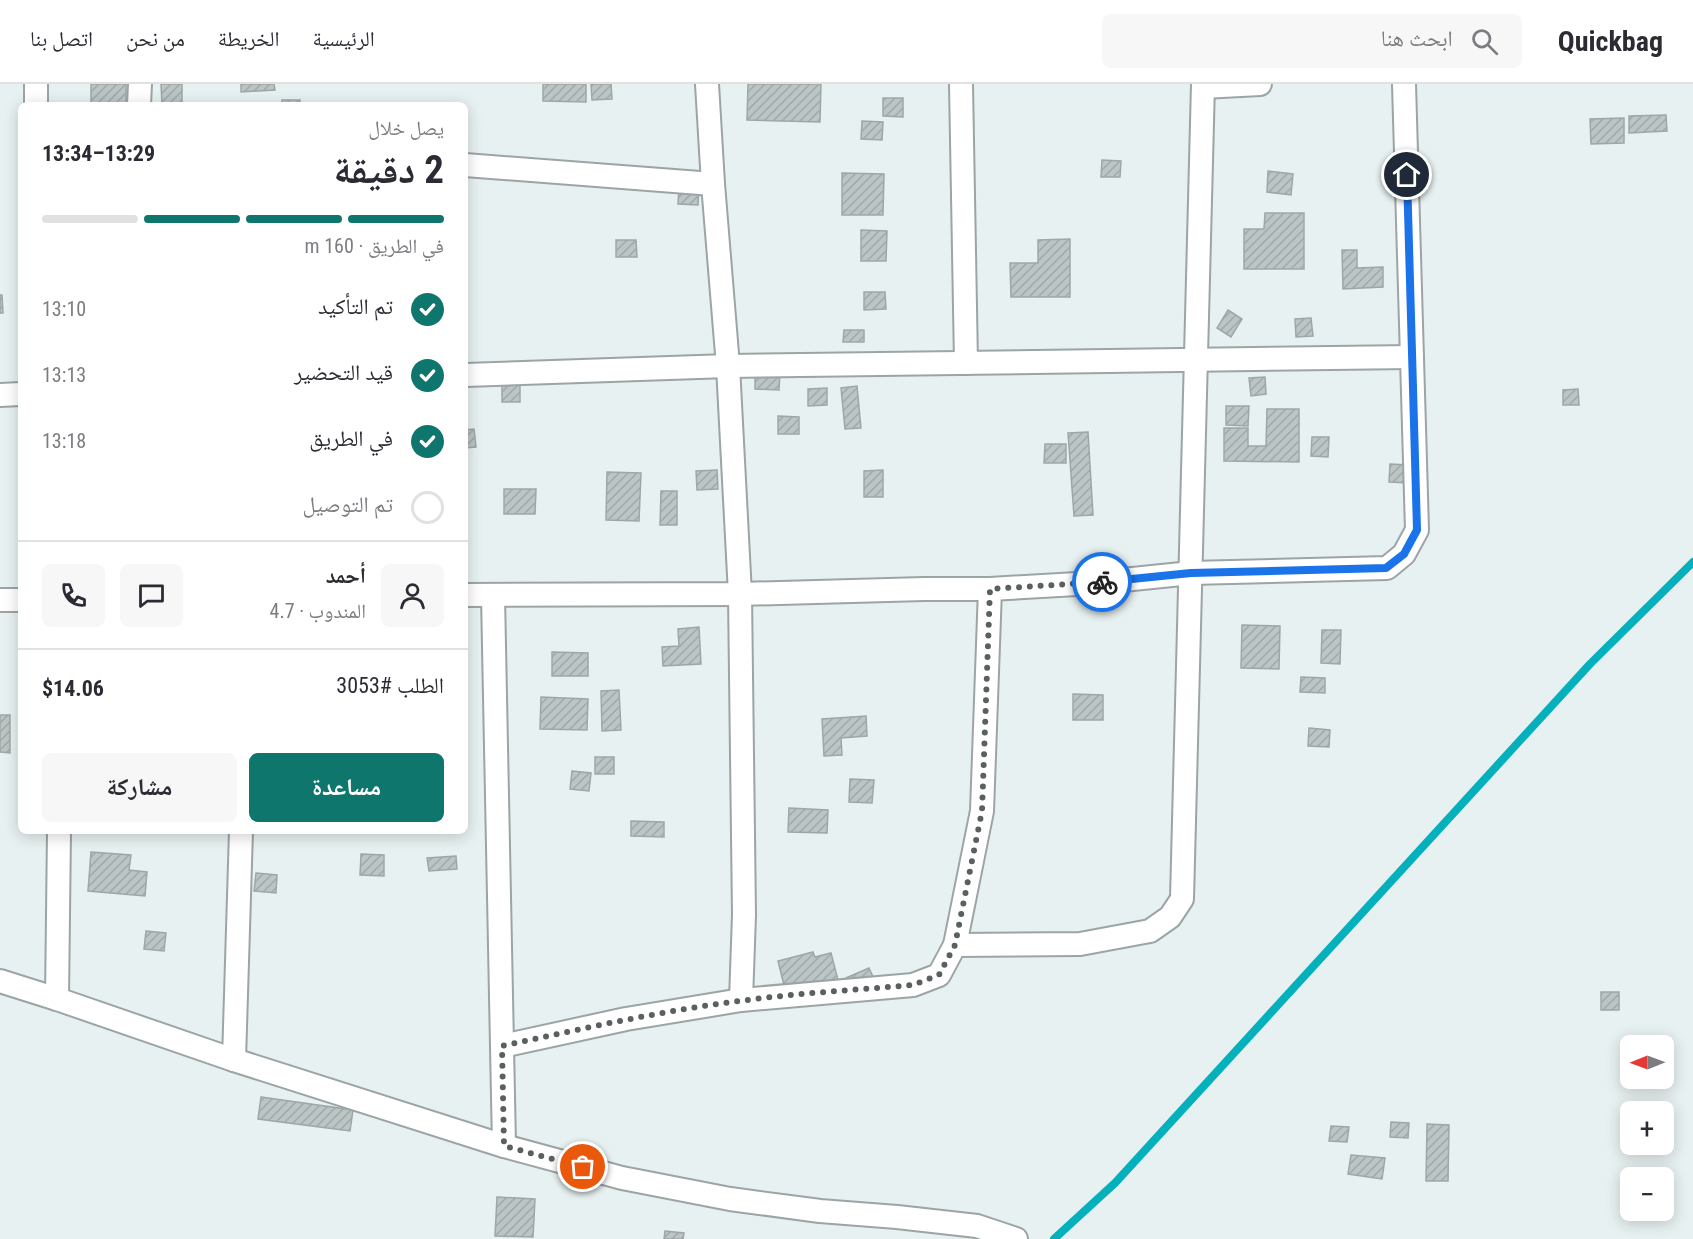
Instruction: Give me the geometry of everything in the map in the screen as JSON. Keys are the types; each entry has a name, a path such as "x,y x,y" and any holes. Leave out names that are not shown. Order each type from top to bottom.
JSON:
{"street":[{"path":"36,84 36,102"},
{"path":"139,102 140,84"},
{"path":"706,84 728,366 740,594 744,915 741,1000"},
{"path":"961,84 966,363"},
{"path":"955,945 1080,944 1150,931 1170,917 1182,899 1203,86 1260,84"},
{"path":"468,595 740,594 990,589 1094,583 1191,573 1386,568 1404,554 1417,530 1404,84"},
{"path":"468,165 713,184"},
{"path":"468,375 728,366 1412,357"},
{"path":"0,395 18,394"},
{"path":"502,1046 626,1019 741,1000 913,985 939,975 955,945 982,811 990,589"},
{"path":"493,596 504,1146"},
{"path":"0,600 18,600"},
{"path":"57,999 59,834"},
{"path":"234,1060 241,834"},
{"path":"0,981 234,1060 504,1146 622,1178 720,1197 820,1211 977,1226 1016,1239"}],"building":[{"path":"91,84 126,84 126,102 91,102"},
{"path":"161,84 182,84 182,102 162,102"},
{"path":"241,84 274,84 275,90 241,92"},
{"path":"543,84 586,84 586,102 543,101"},
{"path":"591,84 611,84 612,99 592,100"},
{"path":"748,84 821,84 820,122 747,120"},
{"path":"883,98 903,98 903,117 883,116"},
{"path":"282,100 300,100 300,102 282,102"},
{"path":"1666,115 1667,131 1629,133 1629,116"},
{"path":"1624,118 1624,143 1591,144 1590,119"},
{"path":"862,121 883,122 882,140 861,139"},
{"path":"1102,160 1121,161 1120,177 1101,177"},
{"path":"1268,171 1293,174 1291,195 1267,192"},
{"path":"842,173 884,174 883,215 842,215"},
{"path":"679,187 699,188 698,205 678,204"},
{"path":"1265,213 1304,213 1304,269 1244,269 1244,229 1264,229"},
{"path":"861,230 887,231 886,261 861,261"},
{"path":"1070,239 1070,297 1011,297 1010,263 1038,263 1038,240"},
{"path":"616,240 636,240 637,257 616,257"},
{"path":"1342,250 1357,250 1357,268 1383,267 1383,287 1343,289"},
{"path":"864,292 885,292 886,309 864,310"},
{"path":"0,295 2,295 3,313 0,313"},
{"path":"1228,310 1242,319 1231,337 1217,328"},
{"path":"1311,318 1313,336 1296,337 1295,319"},
{"path":"844,330 864,330 864,342 843,342"},
{"path":"755,370 780,371 779,390 755,389"},
{"path":"1265,377 1266,394 1251,396 1249,378"},
{"path":"502,385 520,385 520,402 502,402"},
{"path":"857,386 861,428 845,429 841,388"},
{"path":"827,388 827,405 808,406 808,389"},
{"path":"1578,389 1579,405 1563,405 1563,390"},
{"path":"1226,406 1249,406 1248,426 1226,425"},
{"path":"1267,409 1299,409 1299,462 1224,461 1224,428 1248,428 1248,446 1266,446"},
{"path":"778,416 799,417 799,434 778,434"},
{"path":"474,429 476,447 468,448 468,430"},
{"path":"1088,432 1093,515 1074,516 1068,433"},
{"path":"1312,437 1329,437 1328,457 1311,456"},
{"path":"1045,444 1066,444 1066,463 1044,463"},
{"path":"1390,464 1409,465 1408,483 1389,482"},
{"path":"717,470 718,489 697,490 696,471"},
{"path":"883,470 883,497 864,497 864,471"},
{"path":"607,472 641,473 639,521 606,520"},
{"path":"504,489 536,489 535,514 504,514"},
{"path":"661,491 677,491 677,525 660,525"},
{"path":"1242,625 1280,626 1279,669 1241,668"},
{"path":"699,627 701,664 663,666 662,647 679,646 678,629"},
{"path":"1322,630 1341,630 1340,664 1321,663"},
{"path":"552,652 588,653 588,676 552,676"},
{"path":"1301,677 1325,678 1325,693 1300,692"},
{"path":"619,690 621,730 602,731 601,691"},
{"path":"1073,694 1103,695 1103,720 1073,720"},
{"path":"541,697 588,699 587,730 540,729"},
{"path":"0,715 10,715 10,753 0,752"},
{"path":"866,716 867,736 841,738 842,755 824,756 822,719"},
{"path":"1309,728 1330,730 1329,747 1308,746"},
{"path":"595,757 614,757 614,774 595,774"},
{"path":"572,771 591,773 589,791 570,789"},
{"path":"850,779 874,780 872,803 849,802"},
{"path":"789,808 828,810 827,833 788,832"},
{"path":"631,821 664,822 664,837 631,836"},
{"path":"91,852 131,855 129,870 147,872 145,896 88,891"},
{"path":"361,854 384,855 384,876 360,875"},
{"path":"456,856 457,869 429,871 427,858"},
{"path":"256,873 277,875 276,893 254,891"},
{"path":"146,931 166,933 164,951 144,949"},
{"path":"813,952 815,957 831,953 839,984 787,997 778,961"},
{"path":"869,968 874,979 851,990 846,978"},
{"path":"1601,992 1619,992 1619,1010 1601,1010"},
{"path":"261,1097 353,1110 350,1131 258,1119"},
{"path":"1391,1122 1409,1123 1408,1138 1390,1137"},
{"path":"1427,1124 1449,1125 1448,1181 1426,1181"},
{"path":"1331,1126 1349,1127 1347,1142 1329,1141"},
{"path":"1351,1155 1385,1158 1382,1179 1348,1174"},
{"path":"497,1197 535,1199 533,1237 495,1236"},
{"path":"665,1231 684,1233 683,1239 664,1239"}],"waterway":[{"path":"1054,1239 1115,1183 1590,664 1693,562"}],"way so far":[{"path":"583,1167 504,1146 502,1046 626,1019 741,1000 913,985 939,975 955,945 982,811 990,589 1102,582"}],"route":[{"path":"1102,582 1191,573 1386,568 1404,554 1417,530 1407,175"}]}
